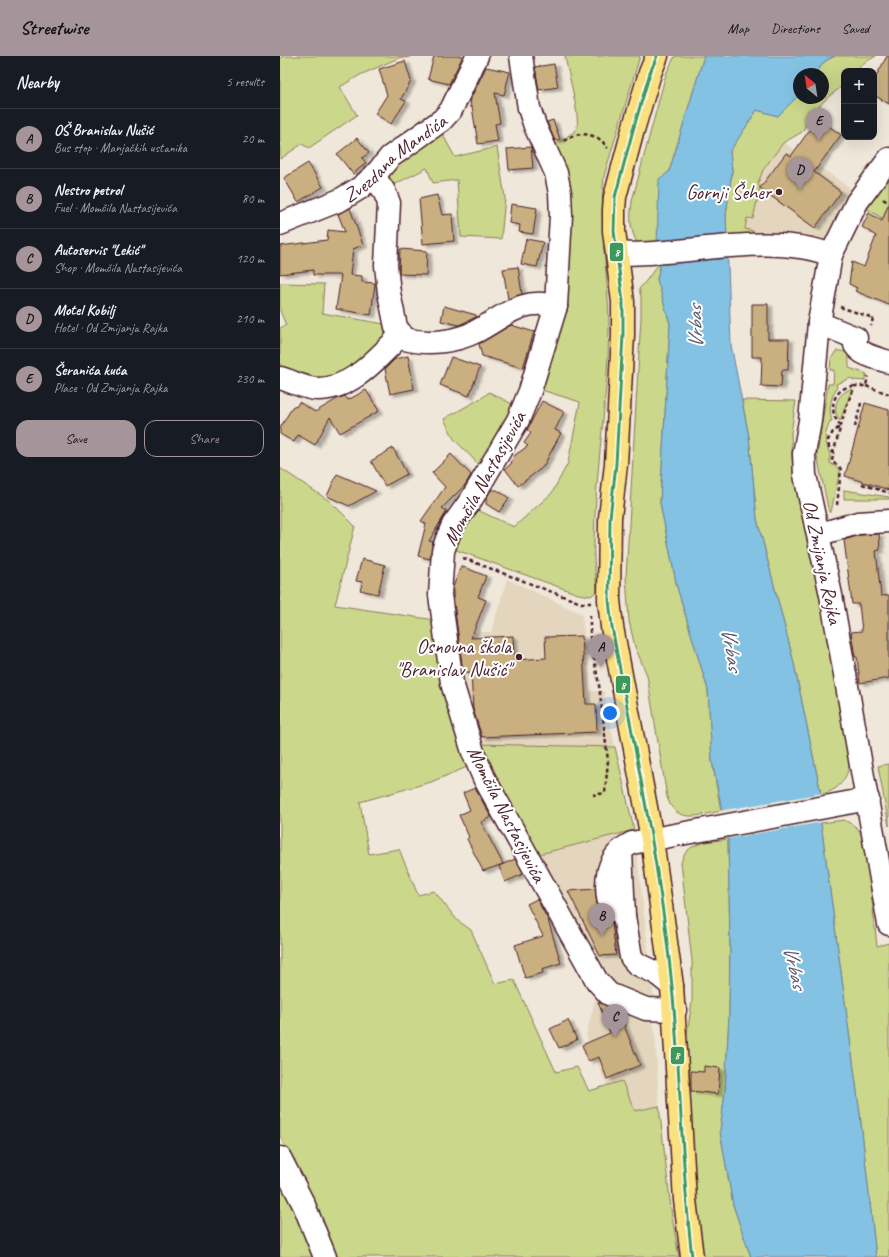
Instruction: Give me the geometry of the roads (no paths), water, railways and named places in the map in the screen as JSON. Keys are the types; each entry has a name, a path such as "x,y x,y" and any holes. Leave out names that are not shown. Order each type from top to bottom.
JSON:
{"main road":[{"path":"657,56 650,73 615,197 614,210 622,302 623,335 616,464 610,518 609,600 612,627 652,839 672,986 685,1200 692,1257"}],"street":[{"name":"Zvezdana Mandića","path":"280,224 340,200 360,188 374,176 390,157 431,130 447,115 476,56"},
{"name":"Momčila Nastasijevića","path":"521,56 530,108 535,126 556,173 560,193 561,215 556,306 530,391 518,420 471,500 453,525 443,551 440,595 452,684 461,716 484,778 584,958 603,988 609,994 646,1009 674,1010"},
{"name":"Od Zmijanja Rajka","path":"889,159 857,202 831,255 819,323 810,421 804,454 805,475 831,595 889,924"},
{"path":"374,176 384,191 388,203 386,266 389,293 396,327 400,335 405,339 412,341 441,341 462,337 476,331 516,308 527,304 541,303 556,306"},
{"path":"617,253 653,253 755,246 805,248 831,255"},
{"path":"819,323 856,338 854,342 857,348 880,359"},
{"path":"280,378 317,389 343,383 358,376 400,335"},
{"path":"816,527 823,532 827,532 858,523 889,521"},
{"path":"672,986 656,973 637,964 631,957 624,916 621,851 632,843 868,799"},
{"path":"280,1158 304,1205 325,1257"}],"water":[{"name":"Vrbas","path":"704,56 835,56 825,61 820,68 793,68 793,101 778,116 757,110 730,151 732,171 726,215 731,345 749,437 757,519 793,659 821,794 821,823 860,1114 876,1257 751,1257 733,1205 720,1131 725,1092 729,1015 730,943 728,839 712,761 708,690 677,587 660,503 670,324 657,279 661,262 657,246 659,179 669,172"}],"place":[{"name":"Šeranića kuća","path":"819,141"},
{"name":"Motel Kobilj","path":"800,190"},
{"name":"Gornji Šeher","path":"779,192"},
{"name":"Osnovna škola \"Branislav Nušić\"","path":"519,657"},
{"name":"OŠ Branislav Nušić","path":"601,667"},
{"name":"Nestro petrol","path":"602,936"},
{"name":"Autoservis \"Lekić\"","path":"615,1037"}]}
